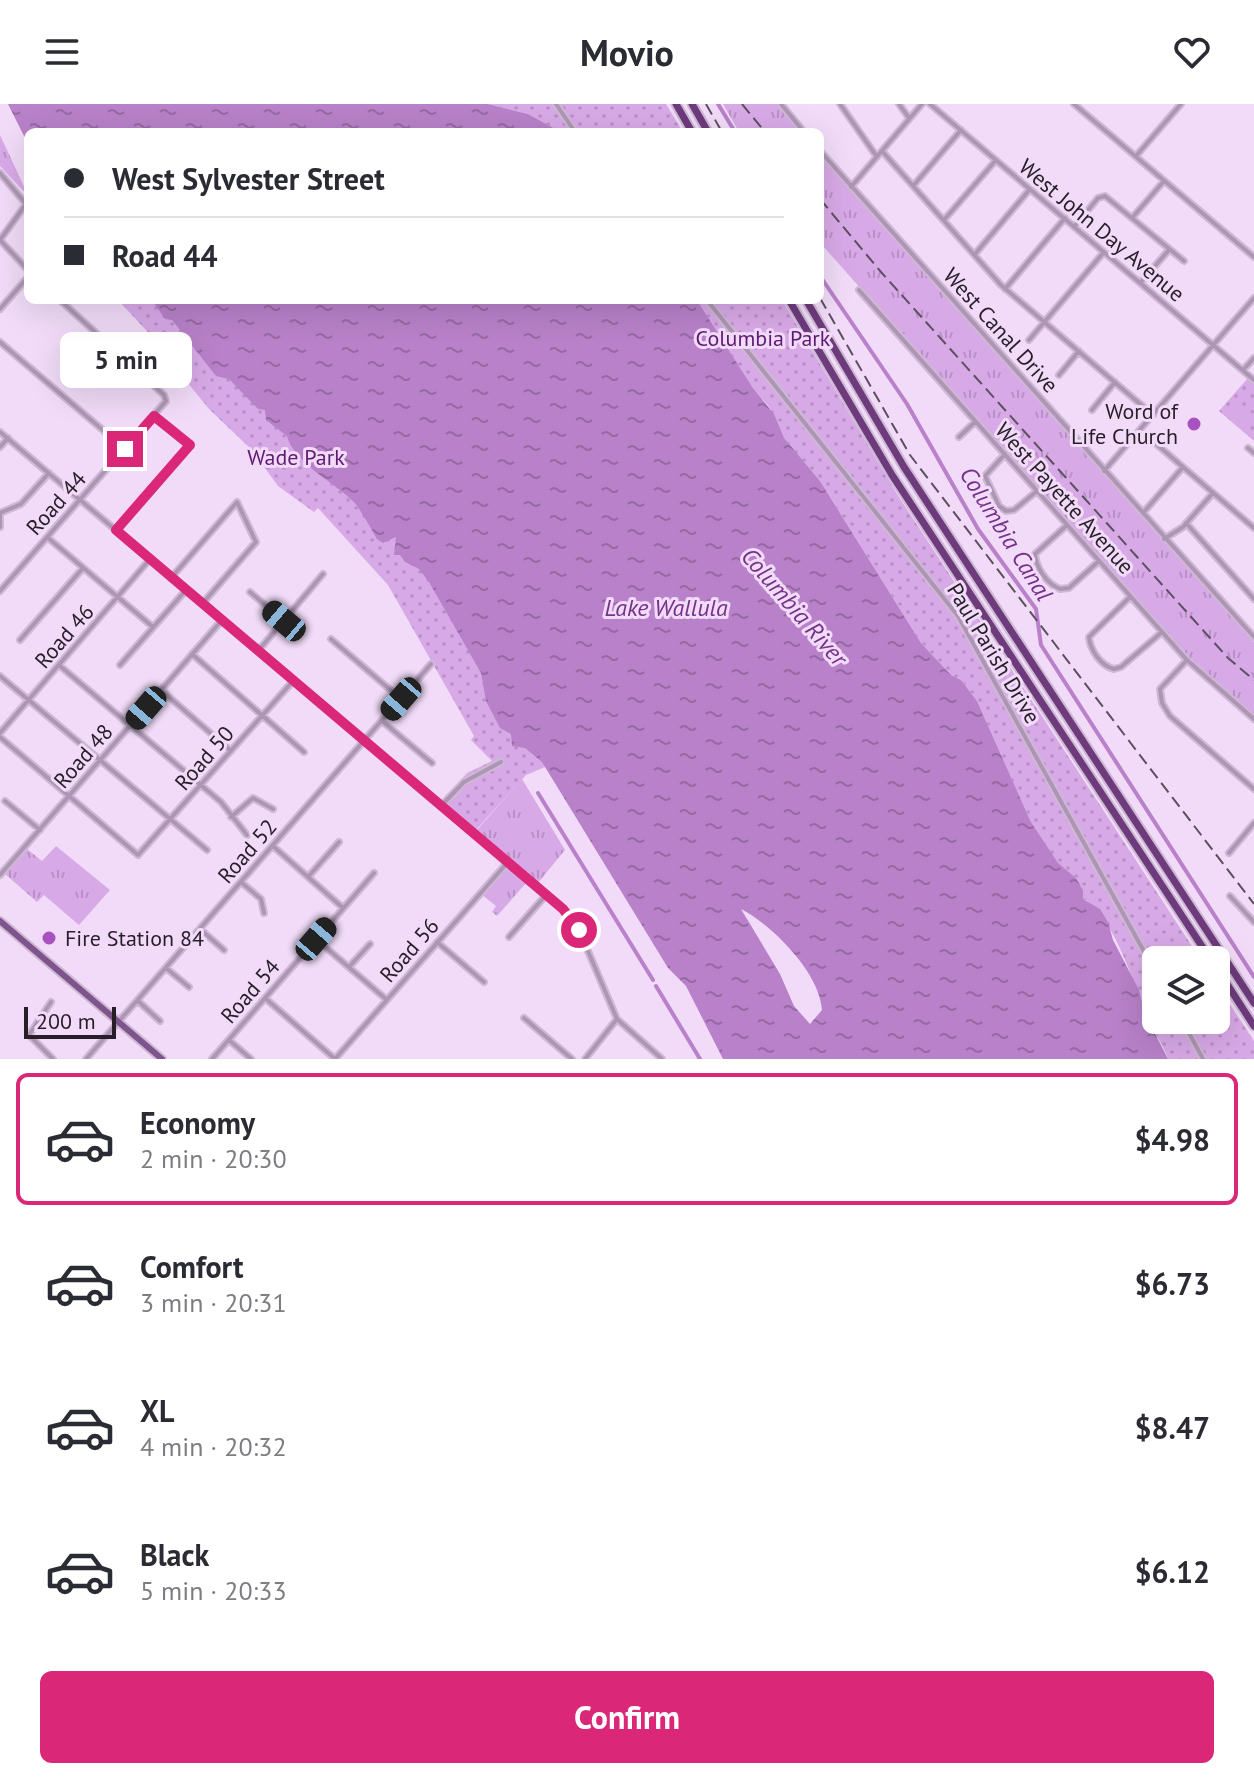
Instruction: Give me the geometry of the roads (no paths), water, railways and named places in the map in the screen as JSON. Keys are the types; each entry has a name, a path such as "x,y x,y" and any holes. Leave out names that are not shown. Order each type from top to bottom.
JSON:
{"highway":[{"path":"675,104 690,128"},
{"path":"692,104 706,128"},
{"path":"791,304 892,475 1202,946"},
{"path":"808,304 904,467 1254,1003"},
{"path":"1230,989 1254,1026"}],"main road":[{"path":"0,921 162,1059"}],"street":[{"path":"781,104 801,128"},
{"path":"840,104 877,157"},
{"path":"899,104 909,119"},
{"path":"851,187 922,104"},
{"name":"West John Day Avenue","path":"930,104 1254,380"},
{"path":"1074,104 1254,257"},
{"path":"1136,156 1181,104"},
{"path":"556,105 572,128"},
{"path":"913,186 961,130"},
{"path":"882,151 1005,289 1153,415"},
{"name":"West Canal Drive","path":"824,156 1254,637"},
{"path":"944,220 996,160"},
{"path":"0,173 24,202"},
{"path":"1131,219 1164,181"},
{"path":"974,255 1030,189"},
{"path":"1074,227 1101,196 1184,261"},
{"path":"24,207 0,240 24,266"},
{"path":"1005,289 1065,218"},
{"path":"1140,283 1168,251"},
{"path":"1029,340 1104,252"},
{"path":"0,309 24,282"},
{"name":"West Payette Avenue","path":"859,290 1187,660 1254,719"},
{"path":"1104,471 1254,298"},
{"name":"Road 44","path":"0,591 166,399 64,304"},
{"name":"Paul Parish Drive","path":"710,304 965,626 1142,948"},
{"path":"0,342 125,449"},
{"path":"1059,375 1079,351"},
{"path":"1243,370 1254,358"},
{"path":"1092,410 1115,382"},
{"path":"116,530 190,445 154,416"},
{"path":"959,437 975,422"},
{"path":"1140,430 1254,528"},
{"path":"0,432 546,895 579,930 617,1019 662,1059"},
{"path":"0,447 8,438"},
{"path":"1248,448 1254,453"},
{"path":"1005,454 985,476 999,506 1006,511 1014,510 1037,491"},
{"path":"1142,514 1183,467"},
{"path":"0,527 0,513 18,507 49,473"},
{"path":"1164,539 1186,523 1213,493"},
{"path":"171,578 237,502 256,542 202,604"},
{"path":"1186,523 1254,599"},
{"path":"1067,525 1035,557 1037,566 1053,586 1069,588 1099,561"},
{"path":"47,537 153,627"},
{"name":"Road 46","path":"0,735 150,559"},
{"path":"20,640 83,568"},
{"path":"258,651 323,574"},
{"path":"1239,583 1245,578"},
{"path":"120,665 186,590"},
{"path":"250,592 284,621"},
{"path":"1130,597 1089,637 1090,645 1105,666 1114,669 1121,667 1162,632"},
{"name":"Road 48","path":"0,875 222,620"},
{"path":"331,639 401,699"},
{"path":"192,654 304,752"},
{"path":"1187,660 1162,685 1160,698 1170,716 1254,789"},
{"name":"Road 52","path":"86,1059 431,664"},
{"path":"60,666 221,802 247,835"},
{"path":"0,676 207,850"},
{"name":"Road 50","path":"70,796 138,855 293,681"},
{"path":"161,690 231,751"},
{"path":"382,721 432,763"},
{"path":"0,735 70,796"},
{"path":"441,806 460,786 501,762"},
{"path":"231,817 253,798 273,809"},
{"path":"5,801 40,830"},
{"path":"1229,853 1254,823"},
{"path":"308,877 339,842"},
{"path":"273,846 343,908"},
{"name":"Road 56","path":"335,1059 508,862"},
{"name":"Road 54","path":"212,1059 374,873"},
{"path":"241,882 261,899 264,913"},
{"path":"509,937 546,895"},
{"path":"1230,896 1254,922"},
{"path":"200,929 224,950"},
{"path":"316,939 387,1000"},
{"path":"437,942 484,982"},
{"path":"349,967 370,944"},
{"path":"166,968 189,987"},
{"path":"265,998 335,1059"},
{"path":"137,1001 160,1021"},
{"path":"51,1002 28,1035 53,1059"},
{"path":"524,1018 572,1059"},
{"path":"587,1058 617,1019"},
{"path":"1190,1034 1203,1059"},
{"path":"229,1040 251,1059"}],"water":[{"path":"8,104 488,104 528,114 554,128 24,128 24,136"},
{"name":"Lake Wallula","path":"155,304 700,304 753,388 774,414 784,438 820,481 921,643 951,675 961,680 977,701 1031,822 1058,863 1076,878 1083,890 1083,899 1100,909 1108,922 1113,940 1139,990 1142,1034 1155,1034 1168,1059 723,1059 686,986 668,968 542,762 525,748 512,746 511,734 500,728 486,701 481,673 429,582 419,569 405,562 400,555 394,555 396,537 383,543 377,539 354,502 297,455 287,436 266,420 265,410 258,409 229,379 216,376 172,320 165,319","holes":["741,909 780,938 804,966 819,996 822,1010 810,1024 794,1006 780,974"]}],"waterway":[{"name":"Columbia Canal","path":"718,104 733,128"},
{"name":"Columbia Canal","path":"824,282 907,404 978,529 1036,609 1041,645 1254,977"},
{"path":"538,793 653,980"},
{"path":"656,986 700,1059"}],"railway":[{"path":"706,104 720,128"},
{"path":"742,104 762,128"},
{"path":"824,204 881,272 1228,658 1254,680"},
{"path":"823,304 910,455 1254,904"}],"place":[{"name":"Word of Life Church","path":"1194,424"},
{"name":"Fire Station 84","path":"49,938"}],"park label":[{"name":"Columbia Park","path":"763,338"},
{"name":"Wade Park","path":"296,457"}],"water label":[{"name":"Columbia River","path":"794,607"}]}
